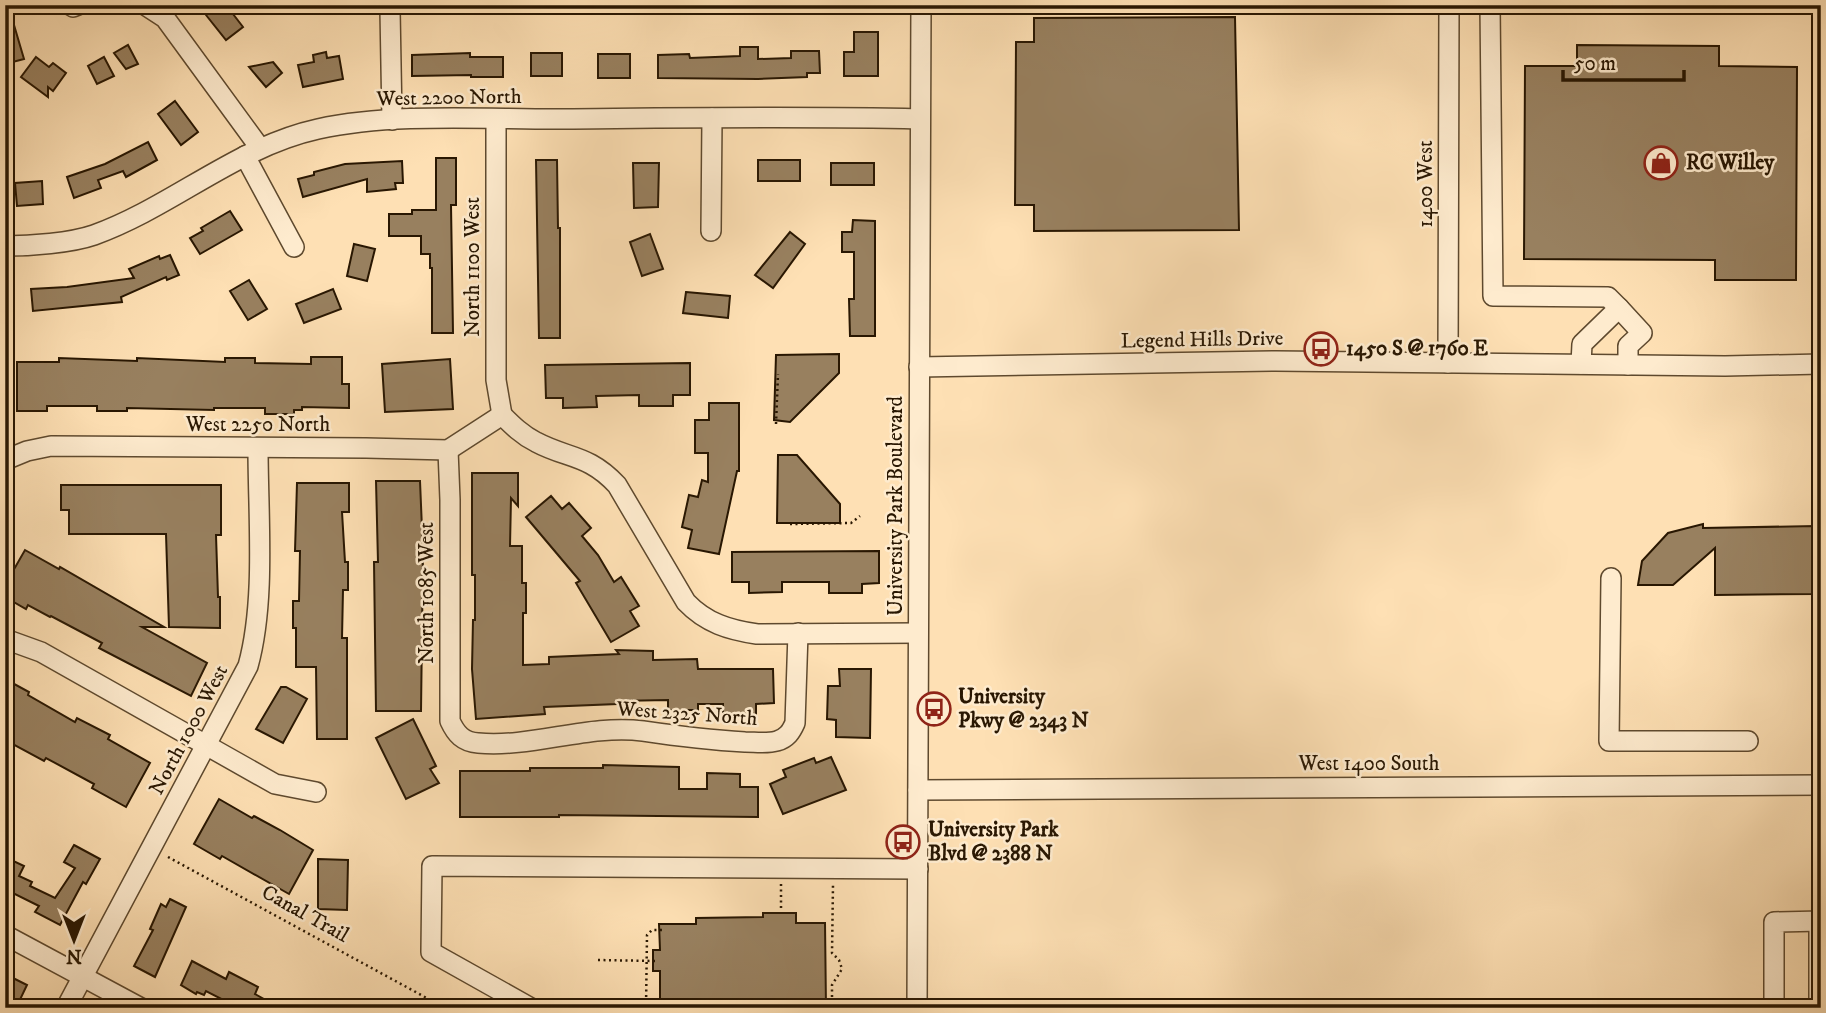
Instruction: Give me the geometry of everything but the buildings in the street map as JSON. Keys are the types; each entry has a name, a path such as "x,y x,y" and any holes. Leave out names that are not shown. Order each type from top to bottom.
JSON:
{"street":[{"path":"145,5 165,18 253,152 294,247"},
{"name":"University Park Boulevard","path":"917,1008 921,5"},
{"name":"1400 West","path":"1448,363 1449,5"},
{"path":"1490,5 1493,296 1608,296 1642,333 1628,346 1628,365"},
{"path":"390,10 392,120"},
{"path":"711,231 712,118"},
{"name":"North 1100 West","path":"496,119 496,380 502,415"},
{"name":"West 2200 North","path":"5,246 27,246 92,236 142,214 253,152 298,134 330,126 392,120 919,119"},
{"path":"1581,364 1581,344 1619,307"},
{"name":"Legend Hills Drive","path":"919,367 1276,361 1725,366 1821,364"},
{"path":"448,450 502,415 518,431 537,443 575,456 608,474 686,602 698,614 735,631 757,634 918,633"},
{"name":"West 2250 North","path":"5,460 27,451 51,446 448,450"},
{"name":"North 1000 West","path":"66,1008 248,666 256,640 258,609 258,448"},
{"name":"North 1085 West","path":"448,450 450,721 457,734"},
{"path":"1611,578 1609,741 1748,741"},
{"name":"West 2325 North","path":"457,734 468,741 478,743 525,742 604,731 638,730 709,740 777,741 789,735 795,723 798,633"},
{"path":"5,639 40,652 275,784 316,792"},
{"name":"West 1400 South","path":"918,790 1821,785"},
{"path":"531,1008 431,952 432,866 918,869"},
{"path":"1774,1008 1774,922 1820,921 1819,1008"},
{"path":"5,935 141,1008"}],"path":[{"path":"776,425 778,374"},
{"path":"790,524 850,523 860,516"},
{"name":"Canal Trail","path":"151,848 445,1008"},
{"path":"781,881 781,911"},
{"path":"832,1008 832,985 842,969 839,960 832,953 833,881"},
{"path":"658,1004 646,1006 648,931 664,930"},
{"path":"598,960 656,961"}],"place":[{"name":"RC Willey","path":"1661,163"},
{"name":"1450 S @ 1760 E","path":"1321,349"},
{"name":"University Pkwy @ 2343 N","path":"934,709"},
{"name":"University Park Blvd @ 2388 N","path":"903,842"}]}
